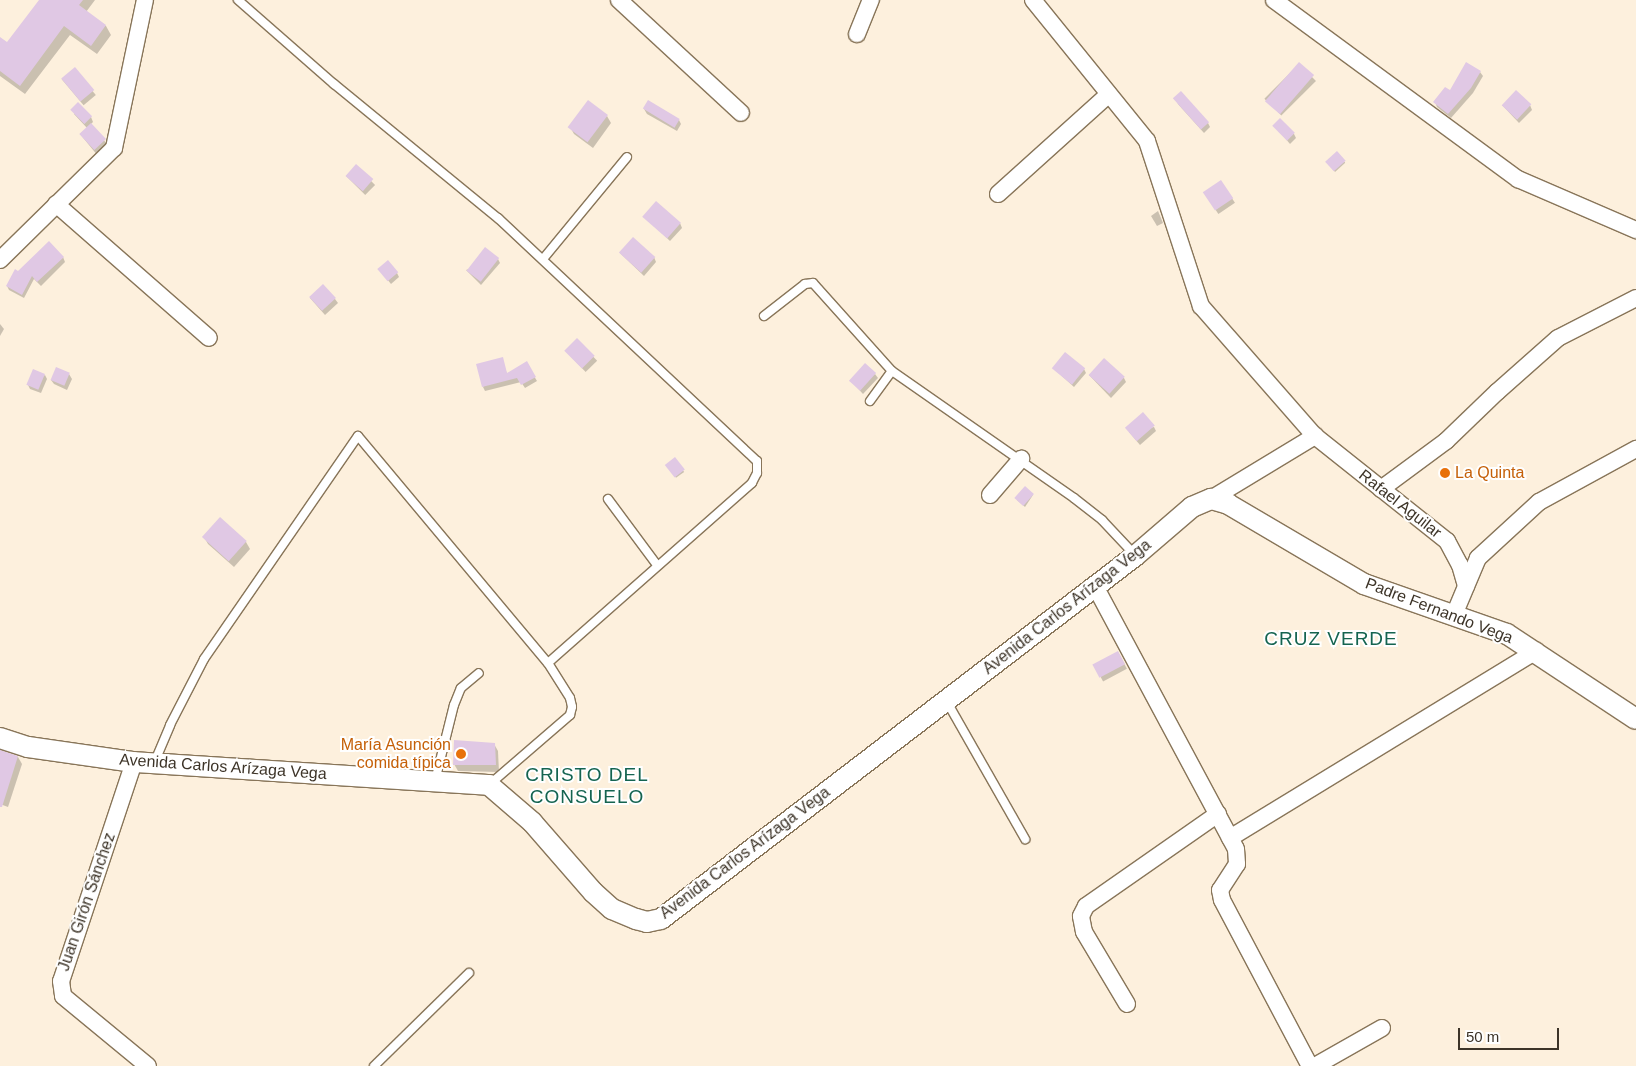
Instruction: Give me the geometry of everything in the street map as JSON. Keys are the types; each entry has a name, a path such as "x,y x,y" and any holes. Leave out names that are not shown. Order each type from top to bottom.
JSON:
{"street":[{"path":"0,260 114,148 145,0"},
{"path":"619,0 741,112"},
{"path":"857,34 871,0"},
{"name":"Rafael Aguilar","path":"1033,0 1146,141 1201,306 1315,436 1448,541 1460,565 1466,586"},
{"path":"1274,0 1518,178 1636,230"},
{"path":"998,194 1109,94"},
{"path":"56,204 208,338"},
{"path":"1381,489 1446,441 1497,392 1558,338 1636,298"},
{"path":"1211,499 1315,436"},
{"path":"1454,615 1478,558 1539,502 1636,450"},
{"path":"990,496 1021,460"},
{"name":"Avenida Carlos Arízaga Vega","path":"0,738 28,747 134,762 489,785 532,822 593,892 612,909 647,922 661,919 1135,556 1192,507 1211,499"},
{"name":"Padre Fernando Vega","path":"1211,499 1228,504 1364,584 1507,634 1536,651 1636,719"},
{"path":"1095,586 1236,850 1237,864 1220,890 1222,900 1310,1066"},
{"path":"1230,838 1536,651"},
{"name":"Juan Girón Sánchez","path":"134,762 60,981 63,996 148,1066"},
{"path":"1128,1004 1084,932 1081,916 1086,906 1218,814"},
{"path":"1315,1066 1382,1028"}],"lane":[{"path":"238,0 334,84 498,218 757,461 757,473 752,483 548,663"},
{"path":"543,259 627,157"},
{"path":"764,316 805,284 813,283 892,371 1021,460 1102,520 1129,546 1135,556"},
{"path":"870,401 892,371"},
{"path":"154,763 170,725 204,659 358,436 548,663 570,698 572,707 570,715 489,785"},
{"path":"608,499 657,565"},
{"path":"435,781 454,705 461,688 479,673"},
{"path":"946,700 1025,839"},
{"path":"374,1066 469,973"}],"building":[{"path":"39,0 83,0 79,5 106,25 91,46 64,26 20,86 0,71 0,37 7,42"},
{"path":"1299,62 1314,75 1280,114 1265,101"},
{"path":"1466,62 1481,71 1471,88 1448,114 1433,102 1445,87 1450,90"},
{"path":"75,67 94,90 80,102 61,79"},
{"path":"1516,90 1531,104 1517,120 1502,105"},
{"path":"1181,91 1209,122 1201,130 1173,98"},
{"path":"588,100 608,115 588,142 568,127"},
{"path":"648,100 680,119 675,128 643,109"},
{"path":"78,102 92,116 84,124 70,110"},
{"path":"1280,118 1295,133 1287,141 1272,126"},
{"path":"91,123 106,139 94,150 79,134"},
{"path":"1337,151 1346,161 1334,171 1325,162"},
{"path":"356,164 373,179 363,191 346,176"},
{"path":"1221,180 1233,198 1215,211 1203,192"},
{"path":"656,201 681,223 667,238 642,217"},
{"path":"633,237 655,257 641,273 619,253"},
{"path":"49,241 64,257 37,282 32,276 22,295 6,286 15,269 18,271"},
{"path":"485,247 499,258 481,282 467,271"},
{"path":"388,260 398,272 388,281 377,269"},
{"path":"323,284 336,298 322,311 309,297"},
{"path":"577,338 595,356 582,368 564,351"},
{"path":"1065,352 1085,368 1072,385 1052,368"},
{"path":"503,357 507,373 527,361 536,377 521,385 517,378 482,387 476,364"},
{"path":"1104,358 1125,377 1109,394 1089,375"},
{"path":"865,363 876,373 860,391 849,381"},
{"path":"56,367 70,373 64,386 51,380"},
{"path":"33,369 45,374 38,390 26,385"},
{"path":"1143,412 1155,426 1137,441 1125,428"},
{"path":"675,457 685,470 675,478 665,465"},
{"path":"1025,486 1034,494 1023,506 1014,498"},
{"path":"220,517 247,541 229,561 202,537"},
{"path":"1118,651 1125,664 1099,678 1092,665"},
{"path":"454,740 495,743 496,765 453,765"},
{"path":"0,750 18,756 2,807 0,807"}],"place":[{"name":"La Quinta","path":"1445,473"},
{"name":"María Asunción comida típica","path":"461,754"}],"district":[{"name":"CRUZ VERDE","path":"1331,639"},
{"name":"CRISTO DEL CONSUELO","path":"587,786"}]}
